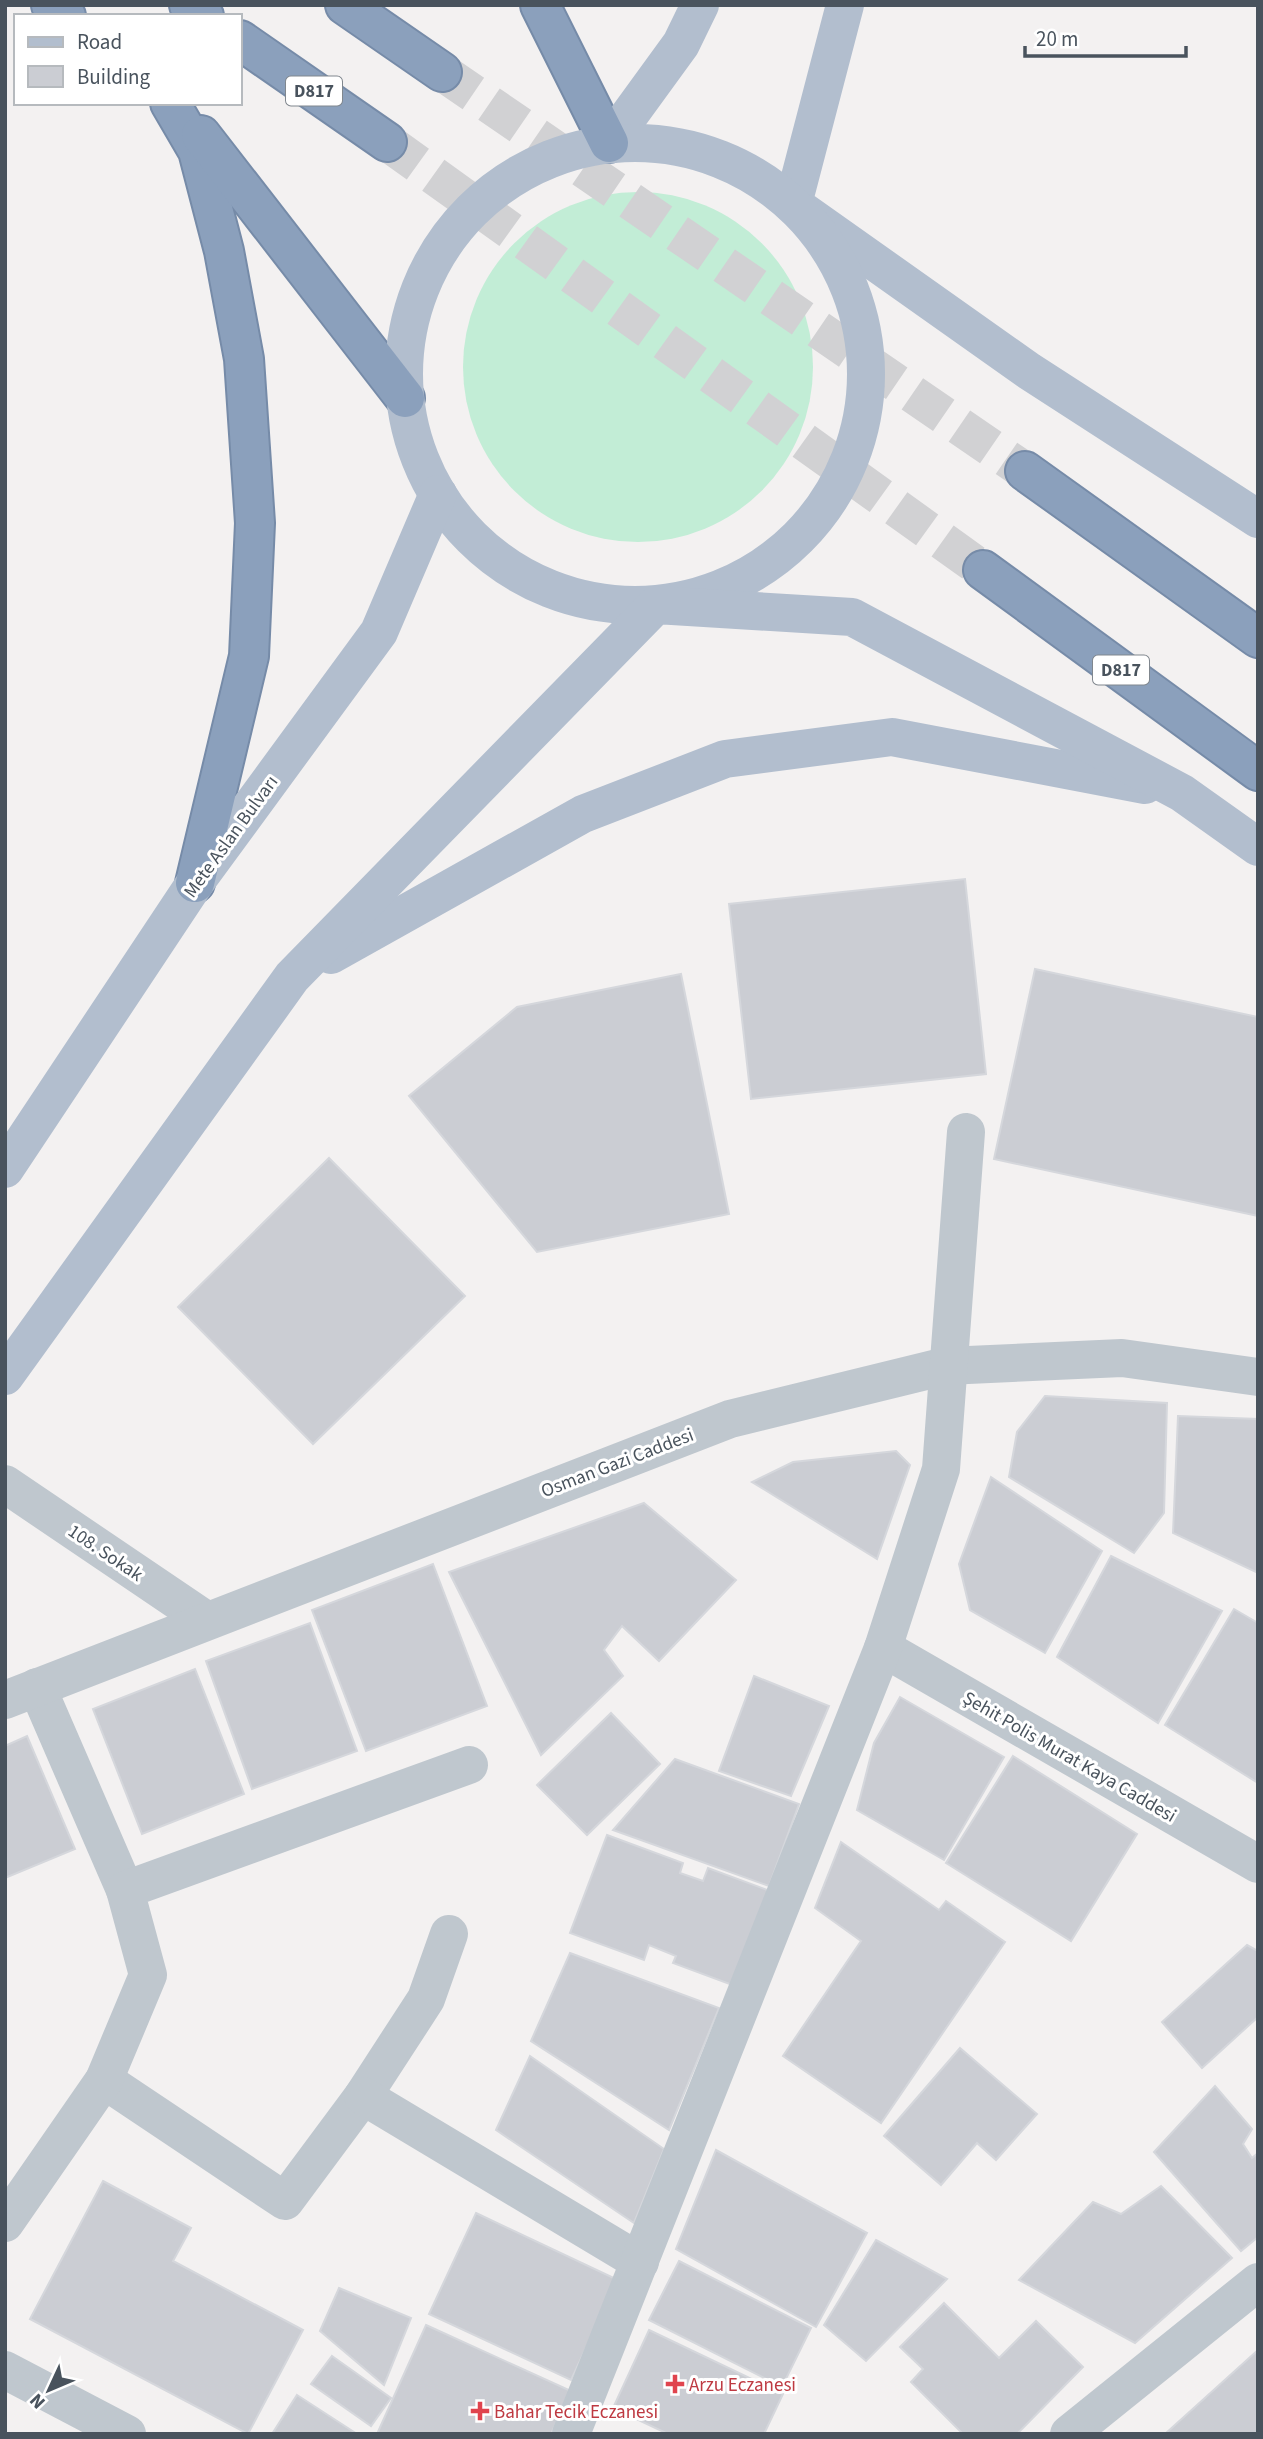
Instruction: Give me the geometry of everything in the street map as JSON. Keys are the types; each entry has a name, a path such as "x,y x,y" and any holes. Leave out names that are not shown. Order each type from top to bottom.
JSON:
{"highway":[{"path":"345,5 442,72"},
{"path":"540,5 609,143"},
{"name":"D817","path":"242,41 387,142"},
{"path":"174,105 198,151 224,251 244,359 255,523 249,656 195,883"},
{"path":"175,105 405,398"},
{"path":"1025,471 1258,638"},
{"name":"D817","path":"983,570 1258,771"}],"main road":[{"path":"609,143 681,44 699,5"},
{"path":"793,204 845,5"},
{"path":"1258,519 1030,371 739,165 676,145 609,143 551,157 498,186 455,228 423,279 406,337 405,398 416,448 438,495 470,535 509,568 554,591 604,604 852,617 1182,793 1258,847"},
{"path":"5,1376 292,976 656,605 730,586 794,545 840,484 865,412 865,336 840,264 793,204"},
{"name":"Mete Aslan Bulvarı","path":"5,1169 195,883 379,632 438,495"},
{"path":"292,976 583,814 725,760 892,737 1182,793"}],"street":[{"path":"571,2434 883,1648 941,1469 946,1366 965,1132"},
{"name":"Osman Gazi Caddesi","path":"21,1693 730,1419 946,1366 1122,1358 1258,1377"},
{"name":"108. Sokak","path":"5,1484 206,1620"},
{"name":"Şehit Polis Murat Kaya Caddesi","path":"883,1648 1258,1864"},
{"path":"5,2223 104,2080 148,1975 125,1890 21,1693"},
{"path":"125,1890 469,1765"},
{"path":"104,2080 285,2201 363,2096 426,1999 449,1934"},
{"path":"363,2096 640,2262"},
{"path":"1069,2434 1258,2281"},
{"path":"5,2370 127,2434"}],"green space":[{"path":"638,192 672,195 705,205 735,221 762,243 784,270 800,300 810,333 813,367 810,401 800,434 784,464 762,491 735,513 705,529 672,539 638,542 604,539 571,529 541,513 514,491 492,464 476,434 466,401 463,367 466,333 476,300 492,270 514,243 541,221 571,205 604,195"}],"building":[{"path":"965,879 986,1074 751,1099 729,904"},
{"path":"1035,969 1258,1017 1258,1216 994,1159"},
{"path":"681,974 729,1214 537,1252 409,1096 517,1007"},
{"path":"329,1158 465,1296 313,1444 178,1307"},
{"path":"1045,1396 1167,1403 1164,1513 1134,1553 1009,1477 1017,1432"},
{"path":"1178,1416 1258,1419 1258,1573 1173,1533"},
{"path":"896,1451 910,1465 877,1559 752,1482 793,1462"},
{"path":"991,1477 1102,1551 1045,1653 970,1610 959,1564"},
{"path":"644,1503 736,1580 659,1661 622,1626 604,1650 623,1676 541,1755 449,1572"},
{"path":"1111,1556 1222,1611 1158,1723 1057,1657"},
{"path":"433,1564 487,1706 366,1751 312,1610"},
{"path":"1234,1609 1258,1623 1258,1783 1165,1725"},
{"path":"310,1623 357,1751 252,1789 206,1661"},
{"path":"195,1669 244,1794 142,1834 93,1709"},
{"path":"754,1676 829,1706 791,1796 719,1771"},
{"path":"900,1697 1004,1757 944,1860 857,1810 874,1743"},
{"path":"611,1713 660,1764 587,1835 537,1785"},
{"path":"27,1736 75,1849 5,1878 5,1746"},
{"path":"1013,1756 1137,1834 1071,1941 946,1863"},
{"path":"675,1759 799,1804 769,1886 613,1830"},
{"path":"607,1835 683,1863 680,1873 703,1881 708,1868 770,1891 735,1986 673,1963 676,1956 649,1945 644,1960 570,1933"},
{"path":"841,1842 939,1910 946,1901 1005,1942 881,2123 783,2056 861,1941 815,1908"},
{"path":"1247,1945 1258,1951 1258,2017 1202,2068 1162,2022"},
{"path":"570,1953 719,2008 669,2130 531,2041"},
{"path":"960,2048 1037,2114 996,2160 977,2143 941,2185 884,2136"},
{"path":"530,2056 664,2149 634,2223 496,2130"},
{"path":"1215,2086 1252,2129 1243,2144 1252,2158 1258,2153 1258,2237 1241,2251 1154,2152"},
{"path":"716,2150 867,2233 816,2327 676,2249"},
{"path":"103,2181 191,2228 173,2261 303,2330 248,2434 30,2319"},
{"path":"1161,2186 1232,2258 1135,2343 1019,2280 1093,2202 1121,2214"},
{"path":"476,2213 618,2280 571,2380 429,2314"},
{"path":"876,2240 947,2279 866,2361 824,2325"},
{"path":"679,2261 811,2328 782,2387 649,2320"},
{"path":"339,2288 411,2318 384,2385 320,2331"},
{"path":"944,2303 999,2358 1036,2321 1083,2367 1017,2434 963,2434 911,2382 923,2369 900,2347"},
{"path":"426,2325 571,2391 551,2434 377,2434"},
{"path":"649,2330 783,2394 764,2434 668,2434 613,2408"},
{"path":"1258,2350 1258,2434 1165,2434"},
{"path":"332,2356 391,2398 371,2426 311,2384"},
{"path":"297,2395 357,2434 272,2434"}],"tunnel":[{"path":"442,72 1025,471"},
{"path":"387,142 983,570"}],"place":[{"name":"Arzu Eczanesi","path":"675,2384"},
{"name":"Bahar Tecik Eczanesi","path":"480,2411"}]}
